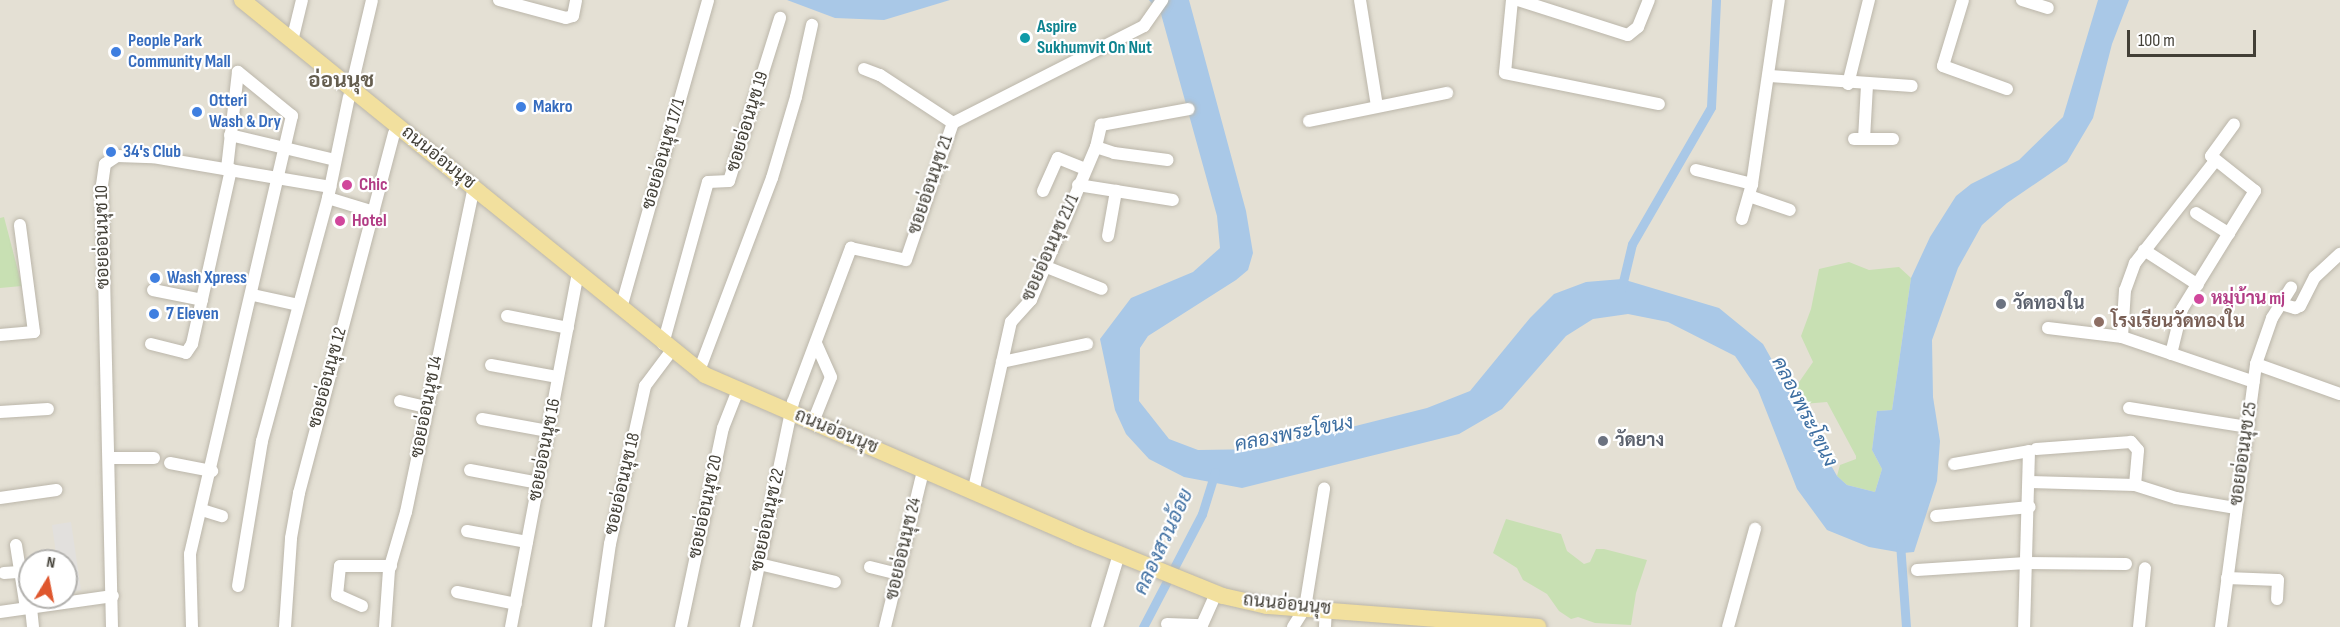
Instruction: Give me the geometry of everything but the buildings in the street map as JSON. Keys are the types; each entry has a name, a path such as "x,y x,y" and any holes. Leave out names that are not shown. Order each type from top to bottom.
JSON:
{"main road":[{"name":"ถนนอ่อนนุช","path":"229,0 350,93 668,350 737,393"},
{"name":"ถนนอ่อนนุช","path":"248,2 350,93"},
{"name":"ถนนอ่อนนุช","path":"577,277 621,308 696,377 922,475 1214,597 1267,606 1300,617 1539,627"},
{"name":"ถนนอ่อนนุช","path":"789,416 813,422 922,475 973,492 1118,558"}],"street":[{"path":"292,41 303,0"},
{"path":"238,586 262,441 329,192 372,0"},
{"path":"504,1 566,18 573,16 576,0"},
{"name":"ซอยอ่อนนุช 17/1","path":"621,308 708,0"},
{"name":"ซอยอ่อนนุช 21","path":"789,416 851,248 906,261 953,123 1135,30 1152,16 1162,0"},
{"path":"1360,0 1377,106"},
{"path":"1512,0 1505,73 1659,104"},
{"path":"1525,1 1628,35 1638,27 1648,0"},
{"path":"1742,219 1750,190 1770,76 1779,0"},
{"path":"1848,84 1869,0"},
{"path":"1963,0 1942,66 2007,89"},
{"path":"2022,0 2048,8"},
{"name":"ซอยอ่อนนุช 19","path":"668,350 708,182 729,181 780,18"},
{"path":"699,371 772,178 796,97 812,25"},
{"path":"864,69 880,75 953,123"},
{"path":"151,344 186,353 192,344 229,169 230,135 238,72 292,114 253,295 190,554 192,627"},
{"path":"1770,76 1848,84 1912,86"},
{"path":"1867,85 1859,139 1893,140"},
{"path":"1309,121 1447,93"},
{"name":"ซอยอ่อนนุช 21/1","path":"973,492 1011,322 1031,300 1096,147 1102,123 1189,109"},
{"path":"2171,354 2179,316 2255,189 2215,161 2211,153 2234,123"},
{"name":"ซอยอ่อนนุช 12","path":"285,627 291,538 299,493 395,129"},
{"path":"230,135 286,146 335,160"},
{"path":"1096,147 1114,153 1168,160"},
{"name":"ซอยอ่อนนุช 10","path":"112,627 114,596 102,196 105,164 117,156 153,157 280,177 329,192 374,212"},
{"path":"1043,191 1058,158 1085,169"},
{"path":"2122,337 2127,278 2144,250 2215,161"},
{"path":"1696,170 1750,190 1790,210"},
{"path":"1078,185 1173,200"},
{"path":"1108,236 1116,191"},
{"name":"ซอยอ่อนนุช 14","path":"385,627 391,566 473,192"},
{"path":"2196,213 2229,234"},
{"path":"0,335 34,332 20,225"},
{"path":"2144,250 2198,285"},
{"path":"2281,304 2295,308 2300,306 2315,277 2340,254"},
{"path":"1044,266 1102,289"},
{"name":"ซอยอ่อนนุช 16","path":"511,627 577,277"},
{"name":"ซอยอ่อนนุช 25","path":"2221,627 2235,508 2256,364 2281,304 2291,288"},
{"path":"153,290 202,300"},
{"path":"253,295 298,305"},
{"path":"507,316 568,328"},
{"path":"2048,328 2122,337 2254,382"},
{"path":"813,422 831,377 816,343"},
{"path":"1002,362 1088,344"},
{"name":"ซอยอ่อนนุช 18","path":"598,627 610,544 645,386 668,350"},
{"path":"2256,364 2340,394"},
{"path":"491,365 558,378"},
{"name":"ซอยอ่อนนุช 20","path":"681,627 723,429 737,393"},
{"path":"400,401 427,407"},
{"path":"2128,408 2248,427"},
{"path":"0,412 48,409"},
{"name":"ซอยอ่อนนุช 22","path":"746,627 789,416"},
{"path":"482,418 548,431"},
{"path":"2037,448 2131,442 2139,458 2135,485"},
{"path":"1954,464 2029,451 2030,507 2024,627"},
{"path":"109,458 154,458"},
{"path":"170,464 212,471"},
{"path":"470,470 538,483"},
{"name":"ซอยอ่อนนุช 24","path":"885,627 922,475"},
{"path":"2030,482 2135,485 2176,498 2235,508"},
{"path":"1300,617 1324,489"},
{"path":"0,498 56,490"},
{"path":"1936,516 2030,507"},
{"path":"202,510 222,516"},
{"path":"1728,627 1755,529"},
{"path":"467,531 527,542"},
{"path":"16,545 18,558"},
{"path":"1097,627 1118,558"},
{"path":"1917,570 2026,563 2126,564"},
{"path":"759,564 835,582"},
{"path":"362,606 337,595 340,566 391,566"},
{"path":"870,567 898,574"},
{"path":"2139,627 2145,568"},
{"path":"4,573 18,572"},
{"path":"2227,578 2278,580 2277,599"},
{"path":"457,592 516,604"},
{"path":"78,601 114,596"},
{"path":"1167,624 1202,625 1214,597"},
{"path":"0,612 21,609"},
{"path":"28,609 33,627"}],"shaded area":[{"path":"0,0 2340,0 2340,627 0,627"},
{"path":"71,522 75,549 55,549 52,525"},
{"path":"78,570 81,590 78,591"}],"green space":[{"path":"4,217 22,286 0,288 0,218"},
{"path":"1849,262 1869,270 1899,267 1911,278 1892,410 1877,411 1872,450 1882,469 1875,492 1847,485 1837,476 1840,465 1856,459 1856,456 1827,402 1803,404 1795,388 1813,362 1801,336 1811,309 1819,269"},
{"path":"1506,519 1561,534 1567,551 1584,564 1590,562 1596,549 1647,560 1636,593 1631,625 1595,623 1578,617 1571,619 1559,611 1547,594 1523,580 1517,568 1493,553"}],"water":[{"path":"787,0 950,0 884,20 835,18"},
{"path":"1149,0 1189,0 1246,211 1253,253 1248,270 1148,336 1140,348 1139,401 1169,439 1198,450 1264,449 1427,408 1470,391 1530,318 1554,294 1586,282 1622,279 1719,308 1763,344 1837,476 1847,485 1875,492 1882,469 1872,450 1877,411 1892,410 1911,278 1930,237 1956,196 1971,184 2019,160 2063,117 2098,0 2129,0 2112,44 2093,118 2067,162 2007,203 1982,225 1958,268 1932,340 1933,397 1940,441 1937,481 1914,552 1903,553 1869,547 1827,530 1797,489 1758,390 1735,356 1668,322 1628,314 1593,319 1566,336 1502,409 1459,434 1242,488 1184,477 1149,459 1126,434 1115,410 1100,339 1131,298 1193,272 1220,248 1217,216 1161,14"}],"waterway":[{"path":"1621,290 1632,244 1711,107 1716,0"},
{"name":"คลองสวนอ้อย","path":"1143,627 1202,514 1215,472"},
{"path":"1900,543 1906,627"}],"place":[{"name":"Aspire Sukhumvit On Nut","path":"1025,38"},
{"name":"People Park Community Mall","path":"116,52"},
{"name":"Makro","path":"521,107"},
{"name":"Otteri Wash & Dry","path":"197,112"},
{"name":"34's Club","path":"111,152"},
{"name":"Chic","path":"347,185"},
{"name":"Hotel","path":"340,221"},
{"name":"Wash Xpress","path":"155,278"},
{"name":"หมู่บ้าน mj","path":"2199,299"},
{"name":"วัดทองใน","path":"2001,304"},
{"name":"7 Eleven","path":"154,314"},
{"name":"โรงเรียนวัดทองใน","path":"2099,322"},
{"name":"วัดยาง","path":"1603,441"}],"district":[{"name":"อ่อนนุช","path":"341,81"}],"water label":[{"name":"คลองพระโขนง","path":"1804,412"},
{"name":"คลองพระโขนง","path":"1294,434"}]}
